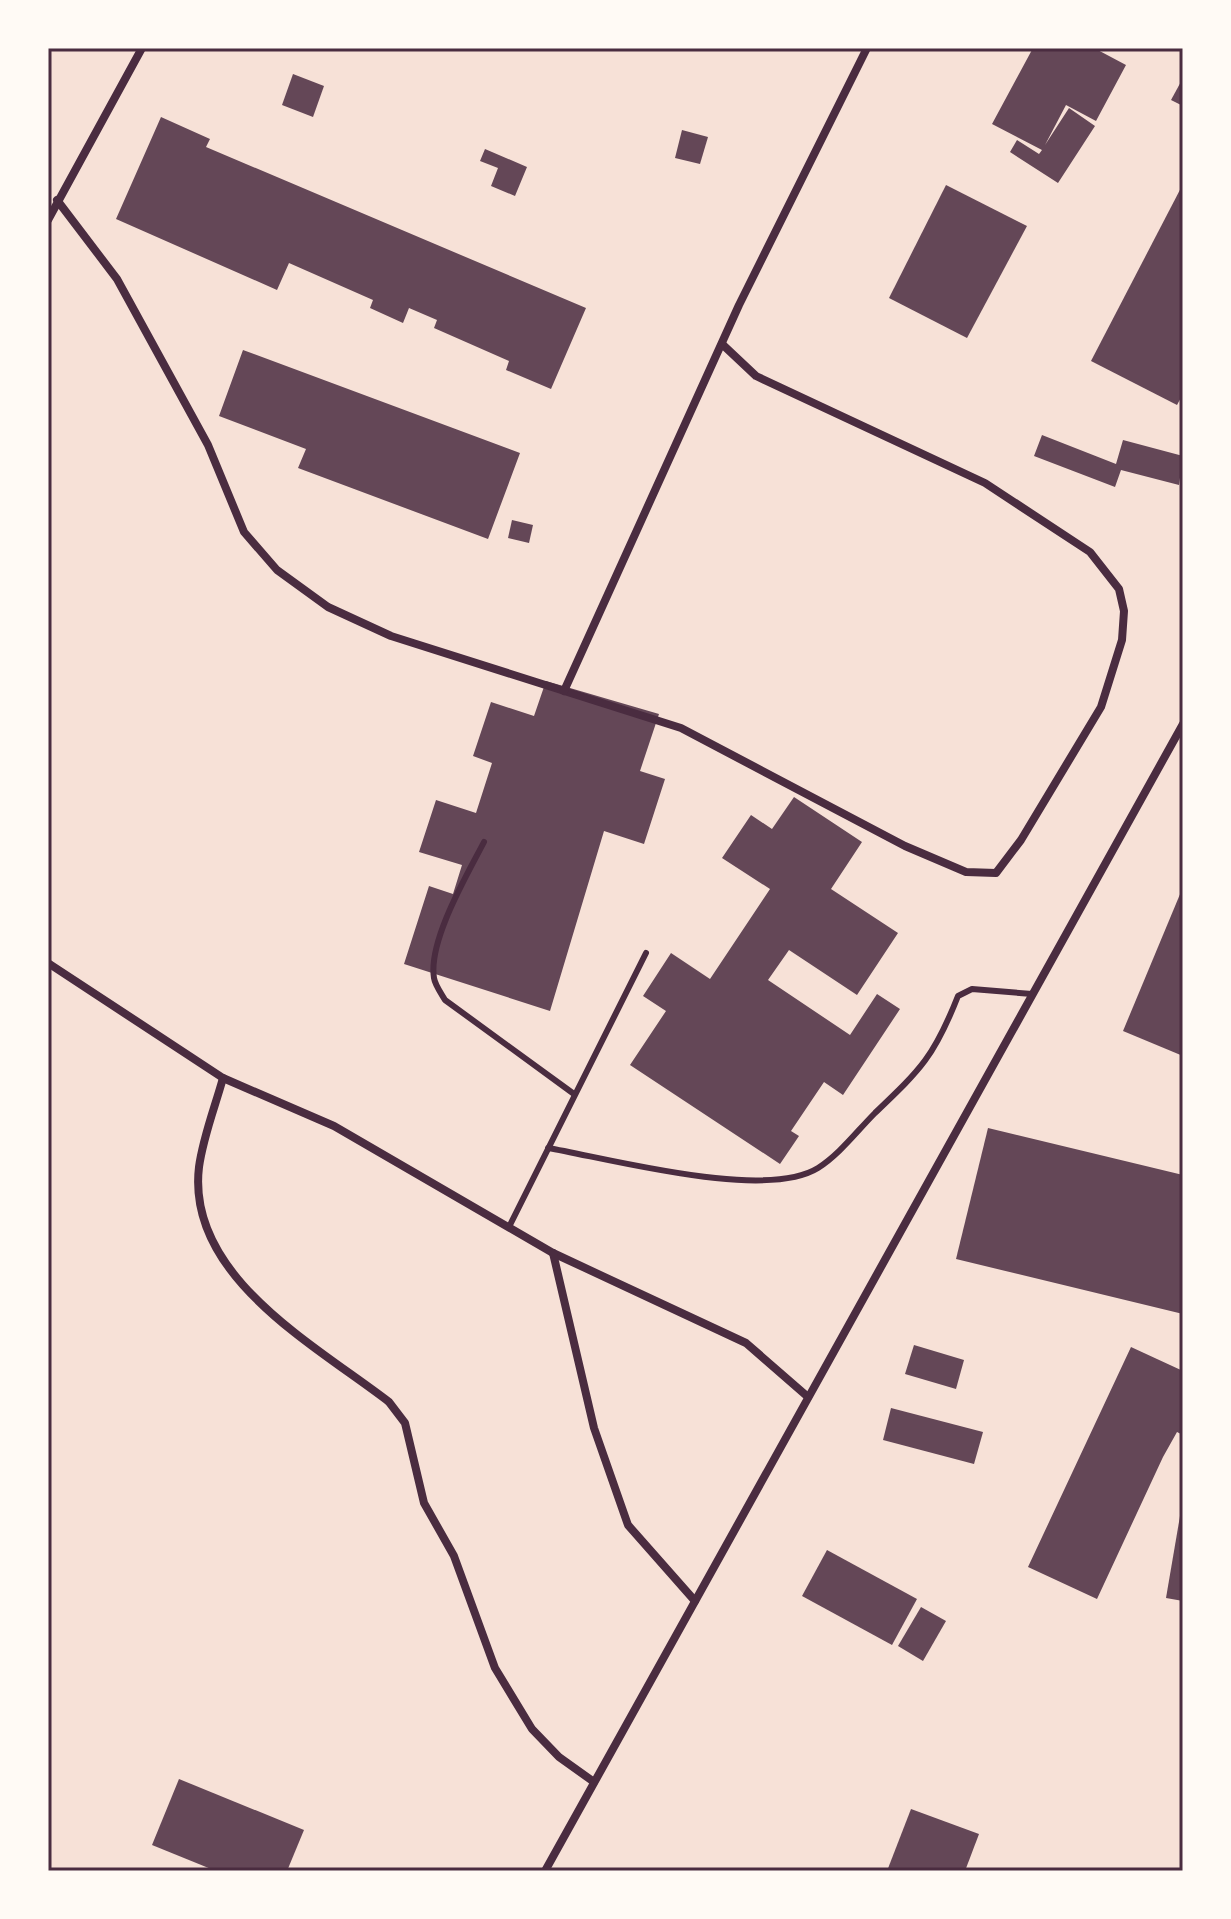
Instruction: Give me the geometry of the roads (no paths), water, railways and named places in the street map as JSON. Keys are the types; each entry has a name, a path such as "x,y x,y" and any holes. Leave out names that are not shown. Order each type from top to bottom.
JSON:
{"street":[{"path":"48,220 142,48"},
{"path":"564,691 781,216 867,48"},
{"path":"57,200 117,279 208,445 244,532 277,570 328,607 391,636 681,728 905,846 966,872 982,875 996,873 1021,840 1101,707 1122,640 1124,611 1119,589 1090,552 985,483 756,376 722,344"},
{"path":"545,1871 1183,724"},
{"path":"48,963 223,1078 334,1126 553,1253 746,1343 808,1397"},
{"path":"223,1078 199,1166 200,1204 215,1250 244,1290 389,1402 405,1423 424,1503 454,1556 495,1668 532,1729 559,1757 594,1782"},
{"path":"553,1253 594,1428 628,1525 695,1601"}],"lane":[{"path":"484,842 447,921 433,964 434,981 445,1000 574,1094"},
{"path":"509,1227 646,953"},
{"path":"548,1148 743,1182 787,1180 818,1168 925,1065 940,1041 958,996 972,989 1032,994"}]}
